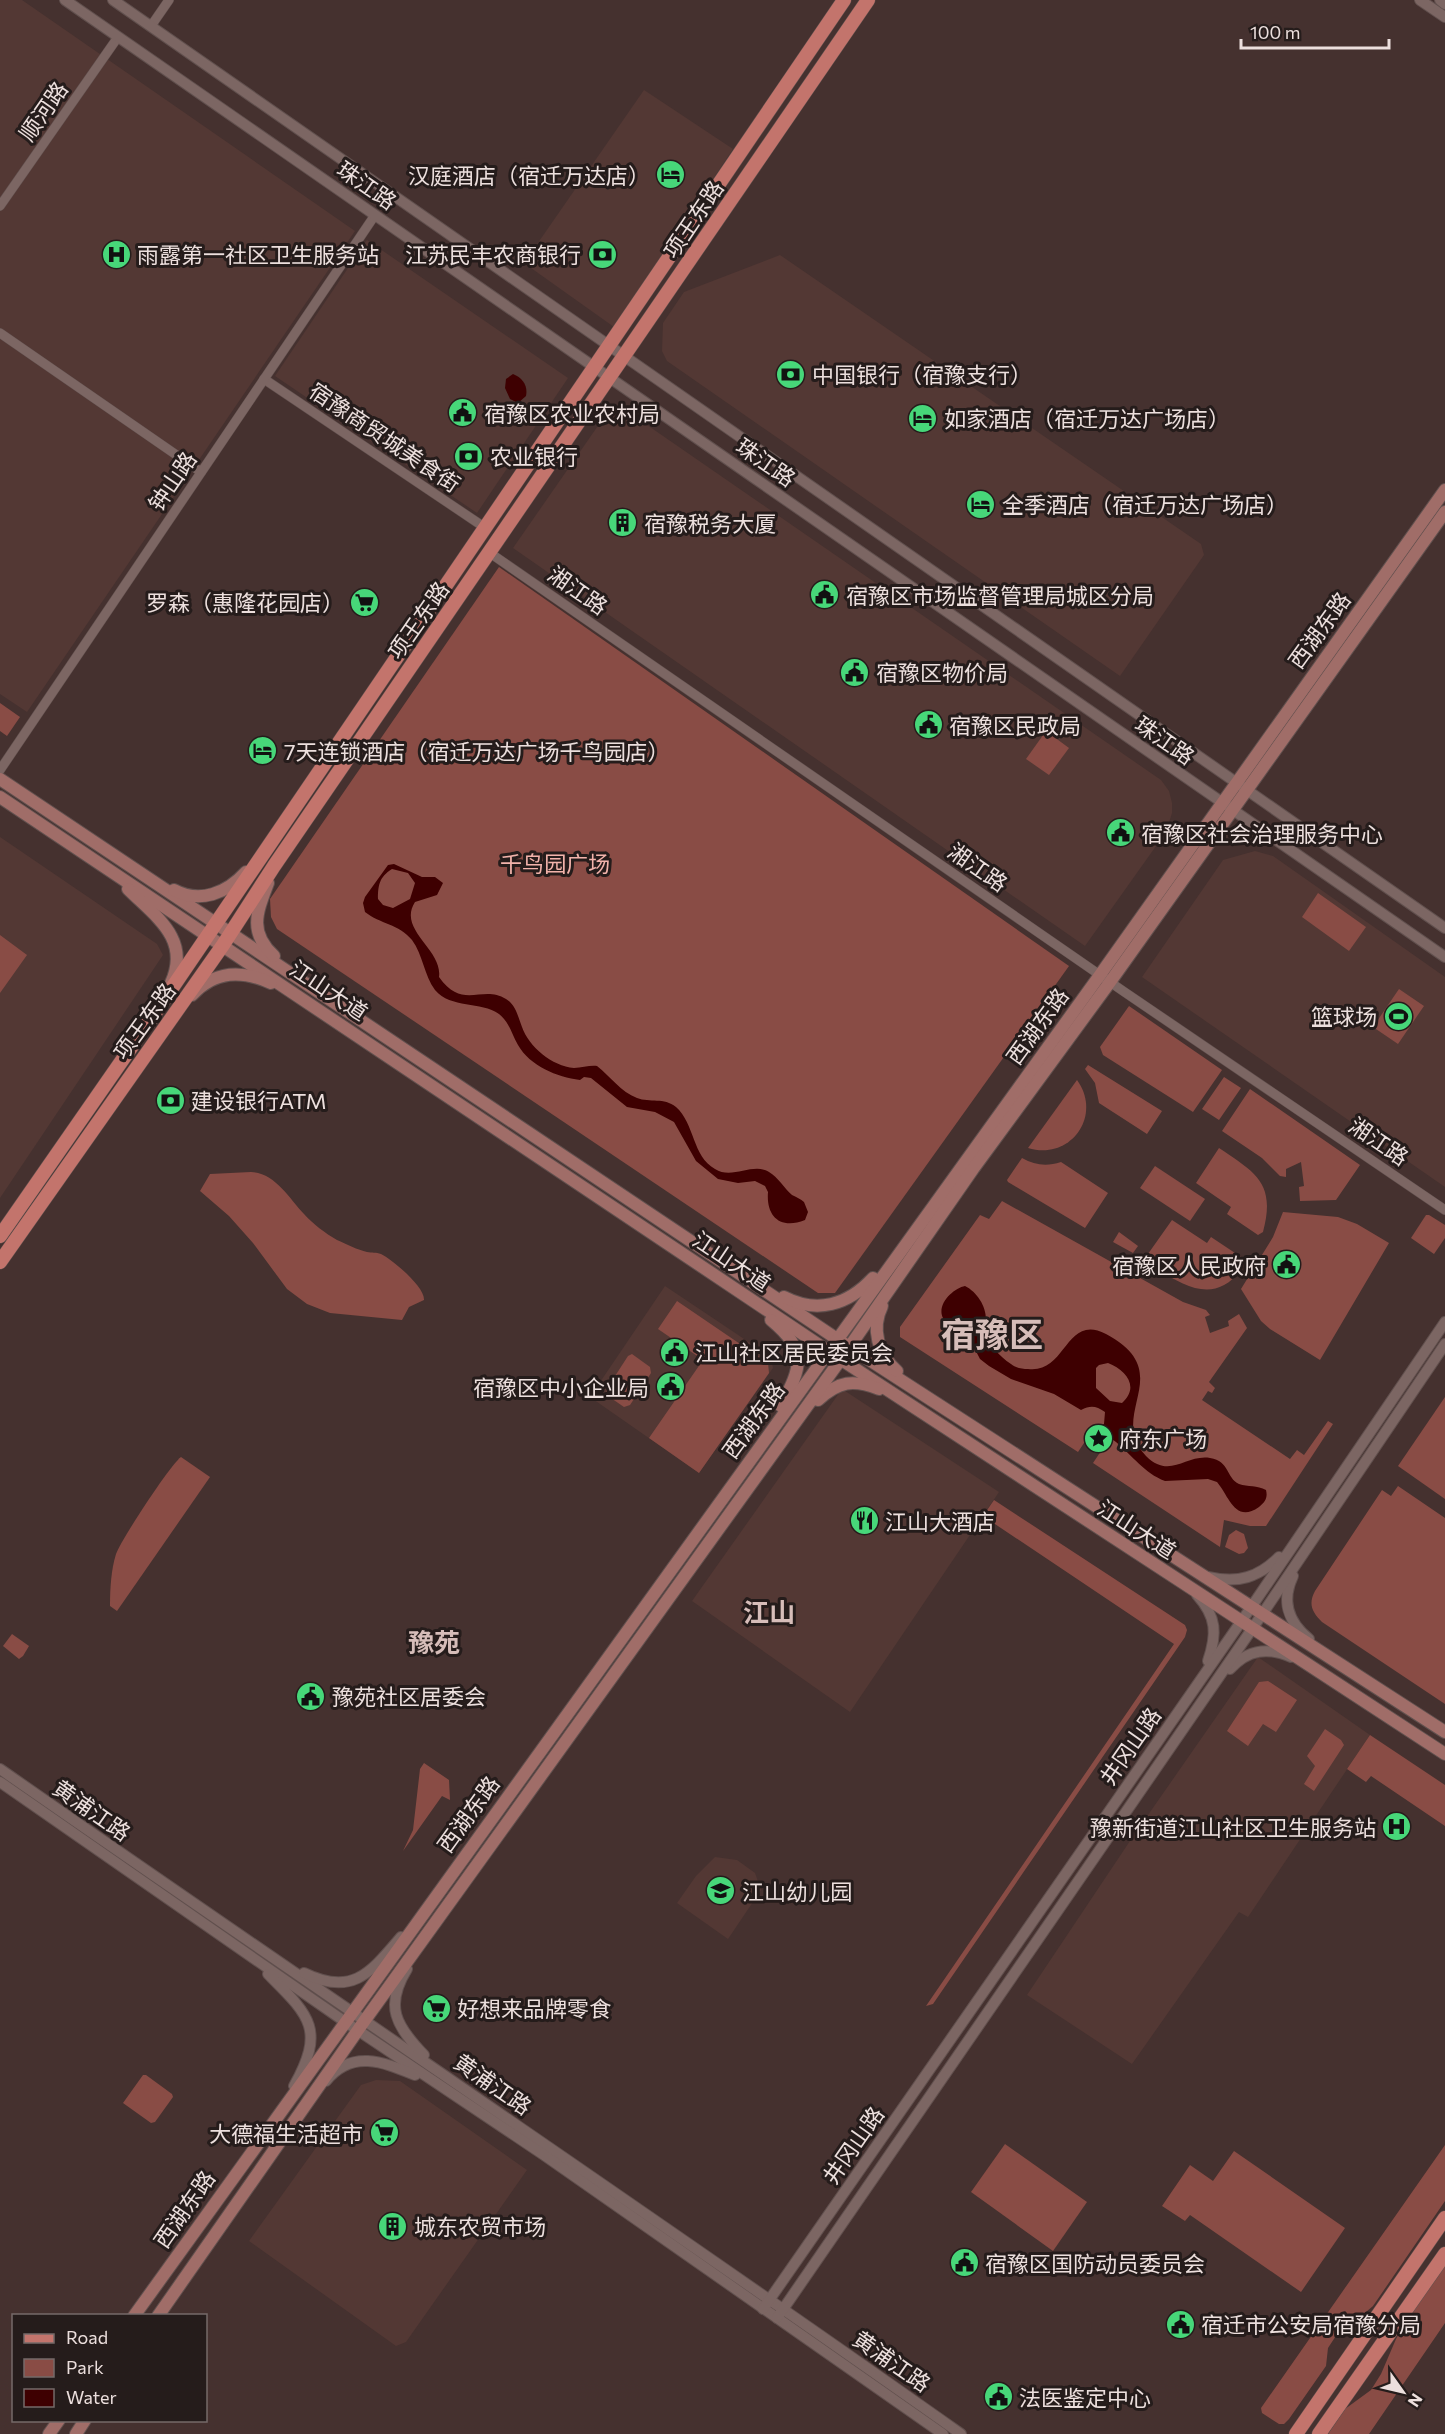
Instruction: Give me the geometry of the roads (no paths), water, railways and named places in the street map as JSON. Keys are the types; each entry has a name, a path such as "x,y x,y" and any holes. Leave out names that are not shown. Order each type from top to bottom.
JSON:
{"main road":[{"name":"项王东路","path":"0,1236 155,1014 484,527 690,230 844,0"},
{"name":"项王东路","path":"0,1262 227,939 274,866 868,0"},
{"name":"西湖东路","path":"1241,787 1445,490"},
{"name":"西湖东路","path":"159,2314 361,2025 841,1359 1227,806 1445,512"},
{"name":"江山大道","path":"0,779 114,856 300,996 828,1351 1445,1754"},
{"name":"江山大道","path":"0,797 108,869 212,929"},
{"path":"114,856 180,894 206,897 237,882 262,856"},
{"path":"274,866 259,907 256,926 261,941 268,951 308,984"},
{"path":"108,869 165,926 174,939 178,951 177,967 155,1014"},
{"name":"江山大道","path":"227,939 308,984 849,1347 1445,1731"},
{"path":"167,1022 200,987 214,978 230,973 242,973 263,979 300,996"},
{"name":"西湖东路","path":"135,2314 347,2016 828,1351 1105,978"},
{"path":"748,1279 793,1301 813,1305 831,1304 849,1299 863,1289 905,1245"},
{"path":"896,1279 880,1311 877,1325 881,1351 891,1366 935,1402"},
{"path":"724,1281 783,1331 792,1340 797,1351 796,1374 763,1442"},
{"path":"773,1454 818,1400 834,1387 863,1383 899,1397"},
{"path":"1296,2434 1445,2218"},
{"path":"1319,2434 1445,2254"},
{"path":"49,2434 58,2422"}],"street":[{"name":"珠江路","path":"65,0 1445,957"},
{"name":"珠江路","path":"112,0 1445,928"},
{"path":"151,26 169,0"},
{"path":"1420,0 1445,17"},
{"path":"1440,0 1445,4"},
{"name":"顺河路","path":"0,207 118,37"},
{"name":"钟山路","path":"0,770 375,215"},
{"path":"0,333 201,472"},
{"name":"宿豫商贸城美食街","path":"264,379 484,527"},
{"name":"湘江路","path":"490,553 1445,1210"},
{"name":"井冈山路","path":"763,2309 1252,1606 1445,1322"},
{"name":"井冈山路","path":"777,2318 1208,1694 1445,1344"},
{"path":"1206,1576 1227,1580 1247,1578 1269,1567 1293,1544"},
{"path":"1304,1552 1287,1594 1291,1618 1297,1629 1335,1660"},
{"path":"1193,1591 1209,1610 1213,1624 1213,1647 1204,1674"},
{"path":"1208,1694 1235,1663 1255,1652 1266,1650 1280,1652 1303,1662"},
{"name":"黄浦江路","path":"0,1769 347,2016 443,2074 784,2308 961,2434"},
{"name":"黄浦江路","path":"0,1782 249,1948"},
{"path":"249,1948 319,1980 340,1983 365,1976 374,1969 424,1910"},
{"path":"438,1919 402,1977 394,2001 394,2009 398,2023 407,2038 443,2074"},
{"path":"249,1948 305,2013 311,2031 310,2047 303,2068 280,2110"},
{"name":"黄浦江路","path":"361,2025 436,2083 544,2155 943,2434"},
{"path":"296,2119 330,2076 345,2065 364,2060 383,2062 436,2083"}],"water":[{"path":"513,374 522,380 526,389 526,396 518,403 510,399 505,388 506,379"},
{"path":"394,864 422,877 435,877 443,883 437,895 415,902 411,912 416,931 434,957 439,977 448,987 464,995 489,994 506,999 514,1008 530,1042 542,1054 558,1064 574,1068 597,1066 631,1095 642,1099 662,1101 676,1107 687,1122 702,1156 708,1163 715,1169 728,1173 756,1169 769,1172 792,1195 804,1202 808,1212 805,1220 788,1223 776,1219 769,1208 768,1192 765,1186 755,1181 738,1183 718,1179 696,1161 674,1122 655,1112 627,1107 591,1078 584,1077 580,1080 571,1078 537,1065 523,1052 499,1014 484,1007 458,1003 442,996 431,984 412,940 395,927 365,912 363,903 365,897 388,865","holes":["392,869 408,873 415,883 410,899 393,908 383,905 378,899 378,894 384,875"]},
{"path":"965,1286 980,1300 986,1314 985,1329 990,1342 1003,1358 1017,1367 1041,1368 1051,1363 1082,1331 1092,1330 1106,1334 1127,1349 1137,1364 1140,1379 1133,1425 1136,1440 1146,1456 1163,1466 1201,1458 1216,1460 1225,1466 1232,1478 1239,1484 1266,1490 1267,1495 1264,1502 1251,1511 1244,1512 1234,1506 1217,1482 1208,1479 1165,1481 1158,1478 1114,1440 1095,1429 1104,1424 1105,1412 1099,1408 1088,1407 1081,1410 1054,1394 1011,1379 989,1366 980,1359 964,1328 949,1323 941,1313 947,1297","holes":["1108,1363 1125,1375 1130,1385 1130,1391 1122,1403 1110,1401 1096,1388 1096,1368"]}],"place":[{"name":"汉庭酒店（宿迁万达店）","path":"671,175"},
{"name":"雨露第一社区卫生服务站","path":"116,254"},
{"name":"江苏民丰农商银行","path":"602,254"},
{"name":"中国银行（宿豫支行）","path":"791,374"},
{"name":"宿豫区农业农村局","path":"463,413"},
{"name":"如家酒店（宿迁万达广场店）","path":"923,418"},
{"name":"农业银行","path":"469,456"},
{"name":"全季酒店（宿迁万达广场店）","path":"981,504"},
{"name":"宿豫税务大厦","path":"623,523"},
{"name":"宿豫区市场监督管理局城区分局","path":"825,595"},
{"name":"罗森（惠隆花园店）","path":"365,602"},
{"name":"宿豫区物价局","path":"855,672"},
{"name":"宿豫区民政局","path":"928,725"},
{"name":"7天连锁酒店（宿迁万达广场千鸟园店）","path":"263,751"},
{"name":"宿豫区社会治理服务中心","path":"1120,833"},
{"name":"篮球场","path":"1398,1016"},
{"name":"建设银行ATM","path":"170,1100"},
{"name":"宿豫区人民政府","path":"1287,1265"},
{"name":"江山社区居民委员会","path":"674,1352"},
{"name":"宿豫区中小企业局","path":"670,1387"},
{"name":"府东广场","path":"1098,1438"},
{"name":"江山大酒店","path":"864,1521"},
{"name":"豫苑社区居委会","path":"311,1696"},
{"name":"豫新街道江山社区卫生服务站","path":"1397,1827"},
{"name":"江山幼儿园","path":"721,1891"},
{"name":"好想来品牌零食","path":"436,2008"},
{"name":"大德福生活超市","path":"384,2133"},
{"name":"城东农贸市场","path":"393,2226"},
{"name":"宿豫区国防动员委员会","path":"964,2263"},
{"name":"宿迁市公安局宿豫分局","path":"1180,2324"},
{"name":"法医鉴定中心","path":"998,2397"}],"district":[{"name":"宿豫区","path":"992,1333"},
{"name":"江山","path":"769,1611"},
{"name":"豫苑","path":"434,1641"}],"park label":[{"name":"千鸟园广场","path":"555,863"}]}
